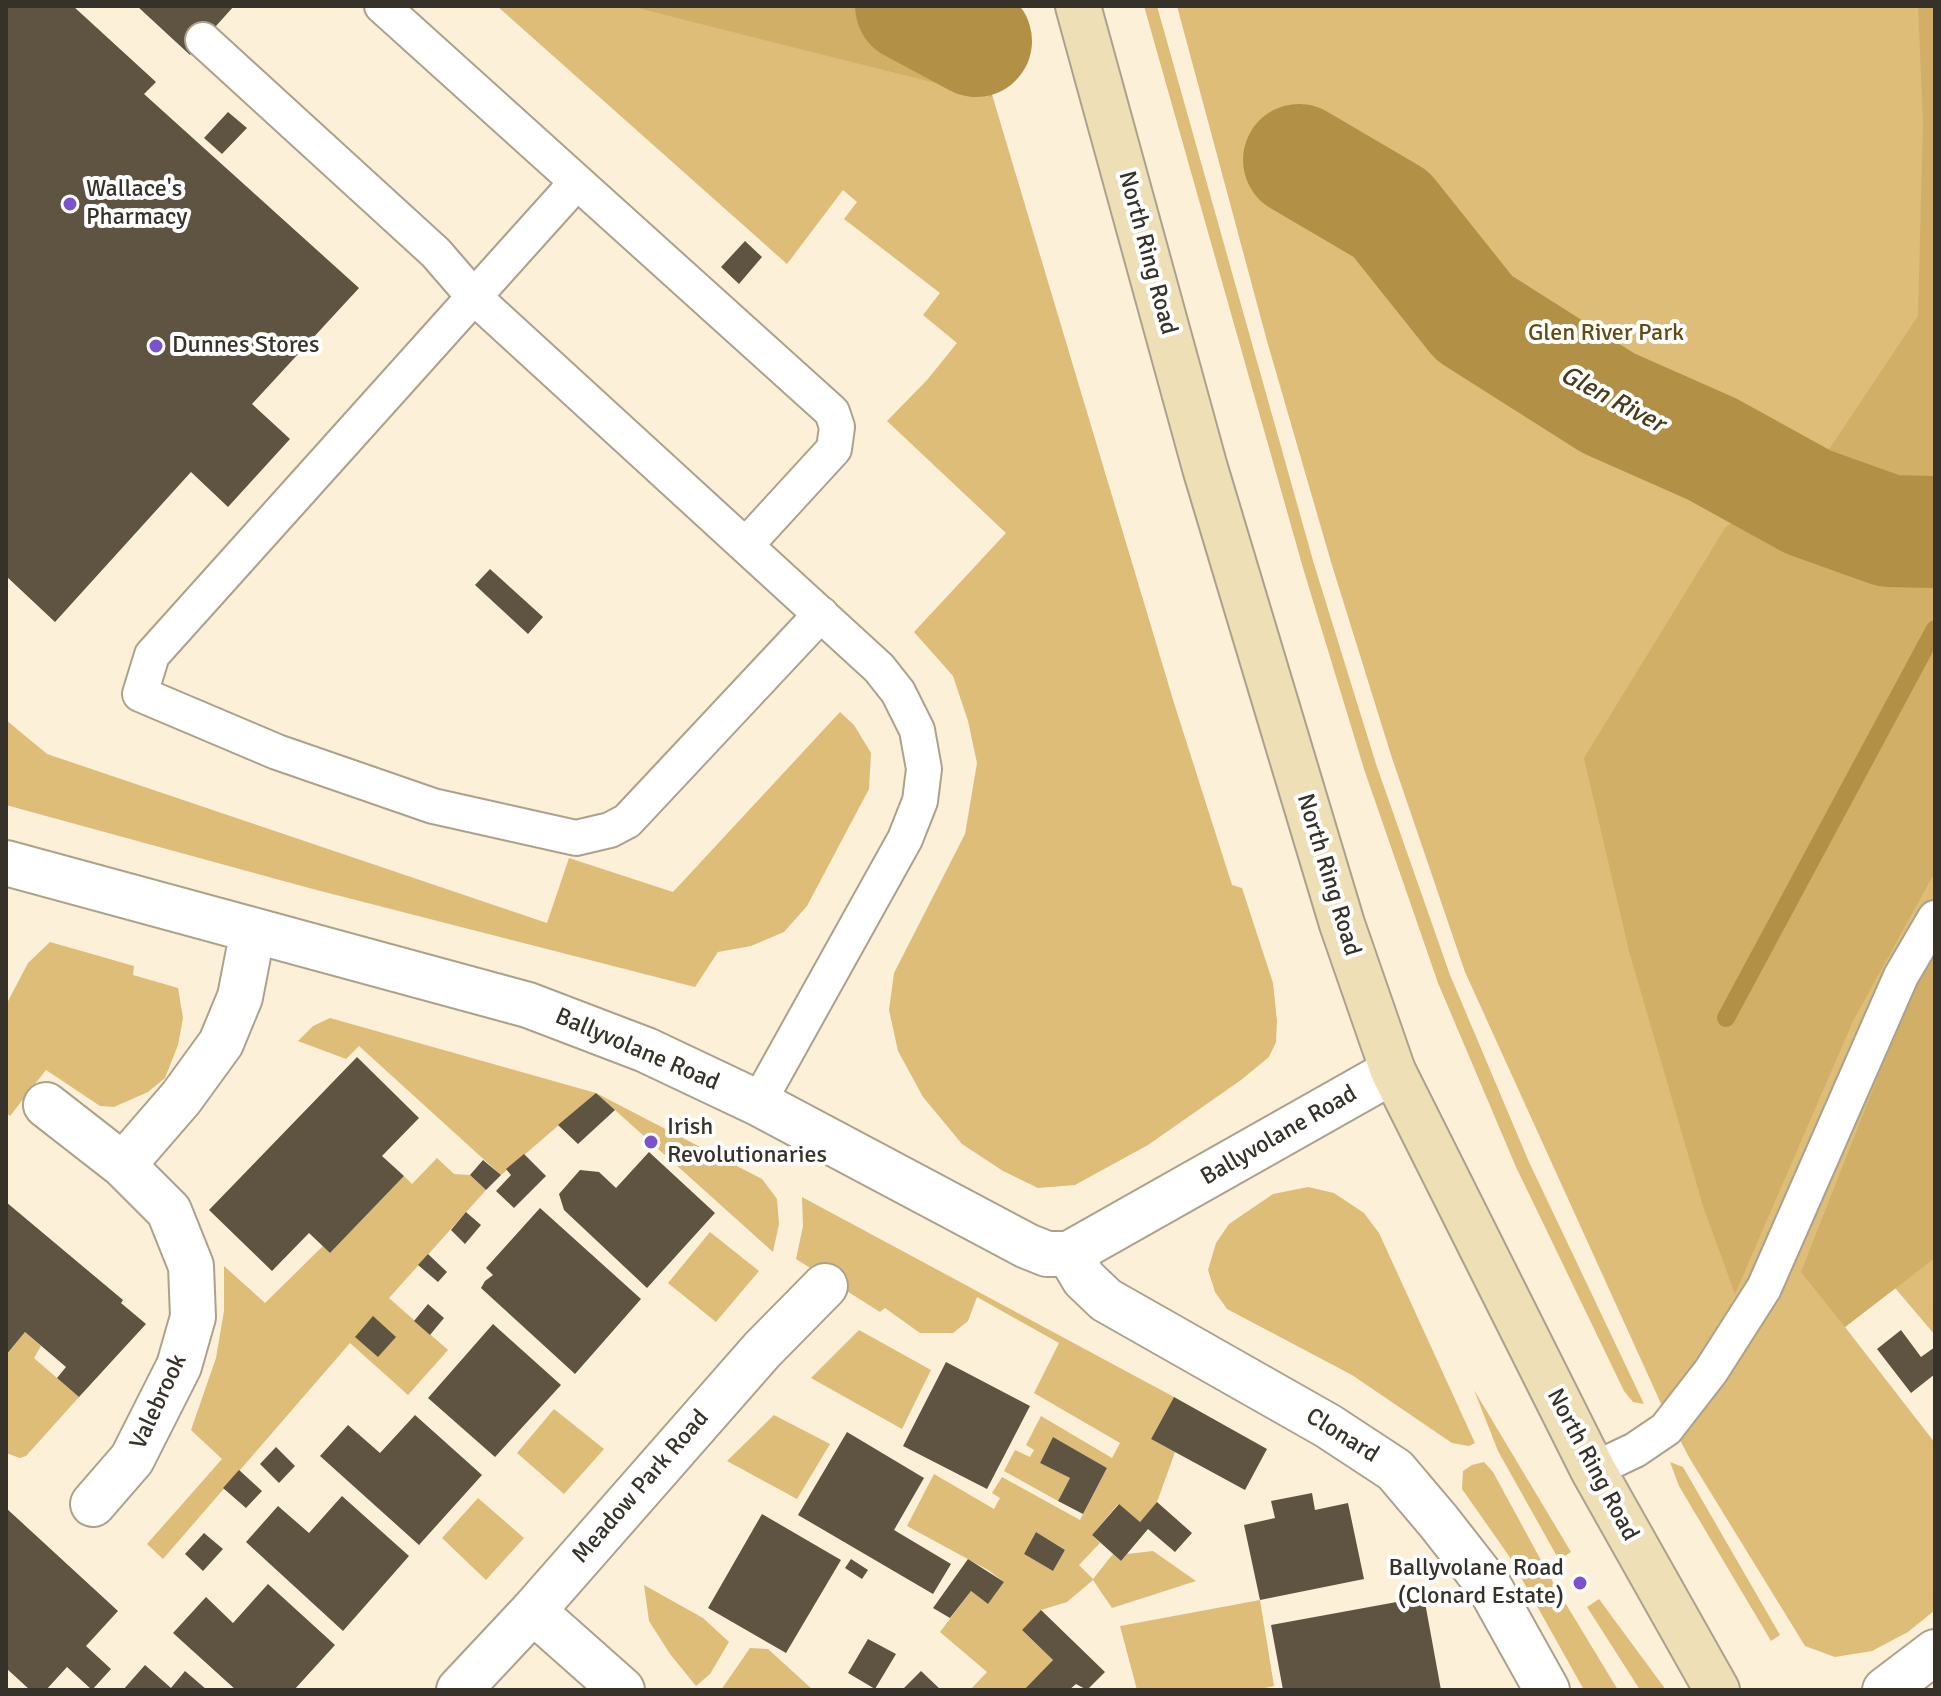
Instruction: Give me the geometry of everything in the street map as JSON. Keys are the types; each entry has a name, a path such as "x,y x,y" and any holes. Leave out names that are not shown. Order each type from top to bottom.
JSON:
{"main road":[{"name":"North Ring Road","path":"1078,6 1205,468 1342,924 1393,1071 1593,1470 1717,1690"}],"street":[{"name":"Ballyvolane Road","path":"6,863 528,1005 646,1050 758,1103 1047,1254 1069,1254 1393,1071"},
{"path":"123,1165 181,1098 221,1043 240,997 253,930"},
{"name":"Valebrook","path":"46,1105 123,1165 169,1211 191,1266 193,1317 179,1366 132,1459 93,1504"},
{"name":"Clonard","path":"1069,1254 1084,1279 1106,1300 1328,1426 1395,1470 1489,1586 1547,1690"},
{"name":"Meadow Park Road","path":"459,1690 533,1611 762,1350 825,1286"},
{"path":"533,1611 622,1690"},
{"path":"1885,1690 1935,1652"}],"lane":[{"path":"382,6 832,412 837,427 834,449 746,545"},
{"path":"203,40 436,253 474,297 879,668 904,705 917,730 924,769 920,801 905,839 758,1103"},
{"path":"577,182 152,655 140,694 277,752 433,806 576,838 610,830 627,821 821,614"},
{"path":"1593,1470 1635,1450 1666,1429 1711,1371 1764,1288 1901,976 1935,918"}],"green space":[{"path":"497,6 634,6 993,98 1174,703 1232,885 1242,888 1273,983 1277,1021 1276,1042 1269,1057 1241,1080 1148,1145 1075,1185 1038,1188 1003,1171 962,1144 923,1097 898,1051 889,1010 894,973 965,834 977,763 968,721 953,676 914,632 1006,533 887,421 957,343 923,315 940,293 844,219 857,202 843,190 787,264"},
{"path":"1144,6 1157,6 1314,564 1376,764 1450,975 1529,1162 1644,1404 1633,1402 1624,1391 1516,1167 1438,983 1364,769 1303,568"},
{"name":"Glen River Park","path":"1177,6 1935,6 1935,1335 1895,1288 1845,1327 1935,1443 1935,1610 1908,1632 1872,1651 1835,1657 1805,1646 1690,1459 1663,1408 1465,972 1391,755 1331,562 1267,341"},
{"path":"840,712 854,725 871,753 869,789 807,906 784,932 751,946 718,952 695,987 309,888 6,805 6,720 47,754 547,923 569,858 673,892"},
{"path":"50,942 134,966 133,975 178,988 183,1018 178,1045 165,1078 148,1092 114,1107 100,1106 46,1070 10,1116 6,1113 6,1005 28,963"},
{"path":"330,1018 596,1093 501,1175 359,1046 346,1059 298,1041 313,1026"},
{"path":"596,1093 762,1179 777,1199 779,1224 773,1252"},
{"path":"437,1158 454,1174 470,1175 486,1190 389,1298 448,1350 408,1395 350,1343 163,1559 147,1544 222,1459 191,1430 216,1358 224,1311 224,1266 265,1303 323,1246 330,1253 404,1176 412,1184"},
{"path":"1308,1187 1334,1193 1364,1213 1379,1233 1475,1443 1469,1446 1452,1443 1352,1375 1227,1309 1215,1292 1208,1270 1216,1243 1229,1224 1273,1194"},
{"path":"802,1197 1174,1397 1151,1439 1175,1452 1157,1502 1140,1522 1118,1504 1092,1535 1100,1543 1079,1565 1093,1579 1113,1554 1121,1561 1127,1554 1153,1551 1196,1581 1112,1608 1093,1580 1067,1602 1041,1610 1022,1630 1053,1660 1025,1690 970,1690 987,1672 940,1632 971,1591 988,1604 1004,1582 907,1526 934,1474 994,1509 1000,1498 992,1493 1002,1477 1080,1520 1107,1468 1053,1437 1040,1463 1070,1478 1058,1501 1004,1471 1015,1450 1030,1457 1034,1450 1026,1445 1041,1416 1112,1458 1120,1443 1034,1393 1059,1343 977,1297 968,1321 953,1333 920,1333 885,1308 880,1312 796,1259 803,1226","holes":["1036,1532 1065,1550 1053,1571 1024,1554"]},
{"path":"710,1232 759,1271 716,1322 668,1283"},
{"path":"859,1330 931,1370 902,1429 811,1378"},
{"path":"25,1332 41,1346 34,1358 79,1397 26,1456 20,1458 6,1453 6,1355"},
{"path":"1474,1390 1571,1552 1559,1560 1498,1451"},
{"path":"554,1409 604,1449 564,1494 517,1453"},
{"path":"774,1415 830,1444 797,1499 727,1461"},
{"path":"1484,1462 1493,1472 1555,1586 1618,1690 1584,1690 1509,1556 1462,1489 1463,1471"},
{"path":"1670,1462 1683,1467 1780,1635 1771,1641 1679,1486"},
{"path":"478,1498 524,1538 486,1580 442,1538"},
{"path":"644,1585 703,1618 729,1642 710,1674 696,1686 649,1621"},
{"path":"1599,1599 1666,1690 1640,1690 1587,1607"},
{"path":"1260,1600 1274,1686 1256,1690 1137,1690 1120,1626"},
{"path":"750,1648 768,1649 813,1690 721,1690"}],"shaded area":[{"path":"634,6 967,6 993,98 638,8"},
{"path":"1918,6 1935,6 1935,872 1853,1021 1735,1294 1703,1206 1629,951 1584,758 1725,528 1830,448 1918,316 1923,121"},
{"path":"1935,946 1935,1258 1845,1327 1801,1272 1897,1028"}],"building":[{"name":"Dunnes Stores","path":"6,6 73,6 156,82 144,94 359,288 252,404 290,439 228,507 191,472 55,622 6,576"},
{"path":"137,6 234,6 190,55"},
{"path":"228,112 247,128 222,154 204,138"},
{"path":"745,241 762,257 739,284 721,267"},
{"path":"490,569 543,617 528,634 475,585"},
{"path":"357,1057 419,1118 382,1156 404,1176 330,1253 309,1233 272,1271 209,1210"},
{"path":"596,1093 615,1110 578,1144 558,1125"},
{"path":"649,1152 715,1213 647,1288 564,1210 559,1194 580,1170 599,1172 616,1188"},
{"path":"524,1154 546,1176 514,1208 496,1191 511,1175 506,1169"},
{"path":"483,1160 501,1175 486,1190 470,1175"},
{"path":"6,1202 123,1300 121,1303 146,1324 79,1397 57,1378 66,1367 25,1332 6,1355"},
{"path":"540,1208 641,1299 575,1374 481,1288 493,1275 486,1268"},
{"path":"466,1212 481,1225 465,1244 451,1230"},
{"path":"428,1254 447,1272 438,1282 418,1265"},
{"path":"428,1304 444,1318 430,1335 414,1321"},
{"path":"373,1316 396,1337 378,1357 355,1337"},
{"path":"493,1324 561,1385 495,1457 428,1398"},
{"path":"1901,1330 1921,1357 1935,1347 1935,1374 1911,1393 1877,1349"},
{"path":"946,1362 1030,1406 987,1489 903,1446"},
{"path":"1174,1397 1267,1449 1245,1490 1151,1439"},
{"path":"415,1415 482,1475 419,1545 320,1456 348,1425 380,1453"},
{"path":"847,1432 924,1478 894,1530 951,1564 933,1594 798,1515"},
{"path":"1053,1437 1107,1468 1083,1514 1058,1501 1070,1478 1040,1463"},
{"path":"276,1447 295,1466 279,1483 260,1464"},
{"path":"239,1470 262,1491 246,1508 223,1488"},
{"path":"1312,1493 1315,1510 1348,1503 1364,1579 1260,1600 1244,1525 1275,1518 1271,1501"},
{"path":"342,1496 409,1556 343,1631 246,1542 278,1506 309,1533"},
{"path":"1157,1502 1192,1533 1175,1552 1148,1529 1121,1561 1092,1535 1119,1504 1140,1522"},
{"path":"6,1508 118,1611 86,1646 111,1669 92,1690 67,1667 46,1690 30,1690 6,1668"},
{"path":"762,1514 841,1560 786,1653 708,1608"},
{"path":"1036,1532 1065,1550 1053,1571 1024,1554"},
{"path":"204,1533 223,1549 203,1571 185,1554"},
{"path":"851,1559 868,1570 862,1579 845,1568"},
{"path":"968,1559 1004,1582 988,1604 971,1591 950,1618 933,1608"},
{"path":"268,1584 335,1645 294,1690 236,1690 173,1633 206,1597 233,1623"},
{"path":"1424,1597 1441,1690 1283,1690 1271,1625"},
{"path":"1041,1610 1105,1672 1087,1690 1076,1684 1069,1690 1024,1690 1053,1660 1022,1630"},
{"path":"868,1639 896,1654 875,1689 848,1673"},
{"path":"145,1665 171,1688 185,1671 207,1690 123,1690"},
{"path":"921,1671 941,1690 902,1690"}],"waterway":[{"name":"Glen River","path":"911,6 976,41"},
{"name":"Glen River","path":"1299,160 1391,214 1474,318 1608,403 1712,449 1808,502 1889,531 1935,532"},
{"path":"1726,1018 1935,629"}],"place":[{"name":"Wallace's Pharmacy","path":"70,204"},
{"name":"Dunnes Stores","path":"156,346"},
{"name":"Irish Revolutionaries","path":"651,1142"},
{"name":"Ballyvolane Road (Clonard Estate)","path":"1580,1583"}]}
